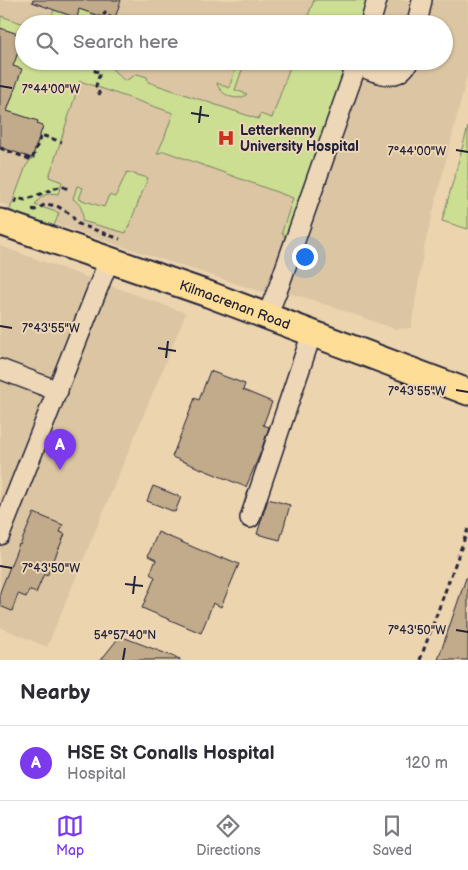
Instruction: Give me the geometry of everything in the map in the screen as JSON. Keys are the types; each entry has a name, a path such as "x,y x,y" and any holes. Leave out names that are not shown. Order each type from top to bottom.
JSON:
{"main road":[{"name":"Kilmacrenan Road","path":"9,209 109,260 312,332 468,392"}],"lane":[{"path":"373,15 377,0"},
{"path":"419,15 422,0"},
{"path":"267,316 355,70"},
{"path":"374,70 387,75 393,75 402,70"},
{"path":"0,535 109,260"},
{"path":"250,518 312,332"},
{"path":"0,369 58,391"}],"path":[{"path":"96,70 100,72 96,86 100,95"},
{"path":"0,148 32,160 41,135 62,142"},
{"path":"9,209 17,198 25,200 61,186 68,189"},
{"path":"28,208 35,210 46,204 58,206 72,215 74,221 81,225"},
{"path":"9,209 22,206"},
{"path":"420,660 468,530"}],"shaded area":[{"name":"Letterkenny University Hospital","path":"0,0 468,0 468,72 424,248 411,328 395,329 288,293 259,291 78,232 0,203"},
{"path":"0,246 186,313 47,647 0,627"}],"green space":[{"path":"314,0 369,0 364,15 308,15"},
{"path":"79,9 96,15 78,15"},
{"path":"54,10 68,15 52,15"},
{"path":"1,16 15,21 15,33 0,28"},
{"path":"21,70 113,70 125,81 137,74 147,77 148,82 258,119 260,114 272,118 289,70 345,70 286,239 282,232 293,198 164,151 157,154 173,113 80,81 49,177 62,182 58,194 44,195 35,205 59,213 49,239 5,223 43,126 37,124 37,121 7,111"},
{"path":"235,70 242,70 235,90 247,94 243,97 234,98 225,94 217,83 229,88"},
{"path":"468,127 468,229 442,221"},
{"path":"127,172 148,178 126,233 82,221 83,214 81,208 73,199 77,186 83,188 79,199 104,207 109,195 115,197"}],"building":[{"path":"33,0 121,0 116,15 96,15 79,9 78,15 69,15 32,2"},
{"path":"0,28 15,33 15,61 13,66 15,70 22,70 7,111 38,121 37,124 43,126 32,158 0,147"},
{"path":"210,371 245,384 243,390 272,402 263,425 269,427 246,487 172,457 195,398 199,400"},
{"path":"153,486 181,497 175,512 147,501"},
{"path":"268,499 290,505 280,540 257,534"},
{"path":"34,513 63,525 60,532 65,534 47,576 44,574 36,593 29,590 26,597 18,594 12,611 0,606 0,592 19,544"},
{"path":"158,532 221,559 222,557 239,564 221,607 213,603 201,633 142,608 155,577 150,574 156,560 148,556"},
{"path":"466,578 468,578 468,660 438,660"},
{"path":"120,636 180,659 180,660 101,660"}],"place":[{"name":"Letterkenny University Hospital","path":"226,138"},
{"name":"HSE St Conalls Hospital","path":"60,470"}]}
